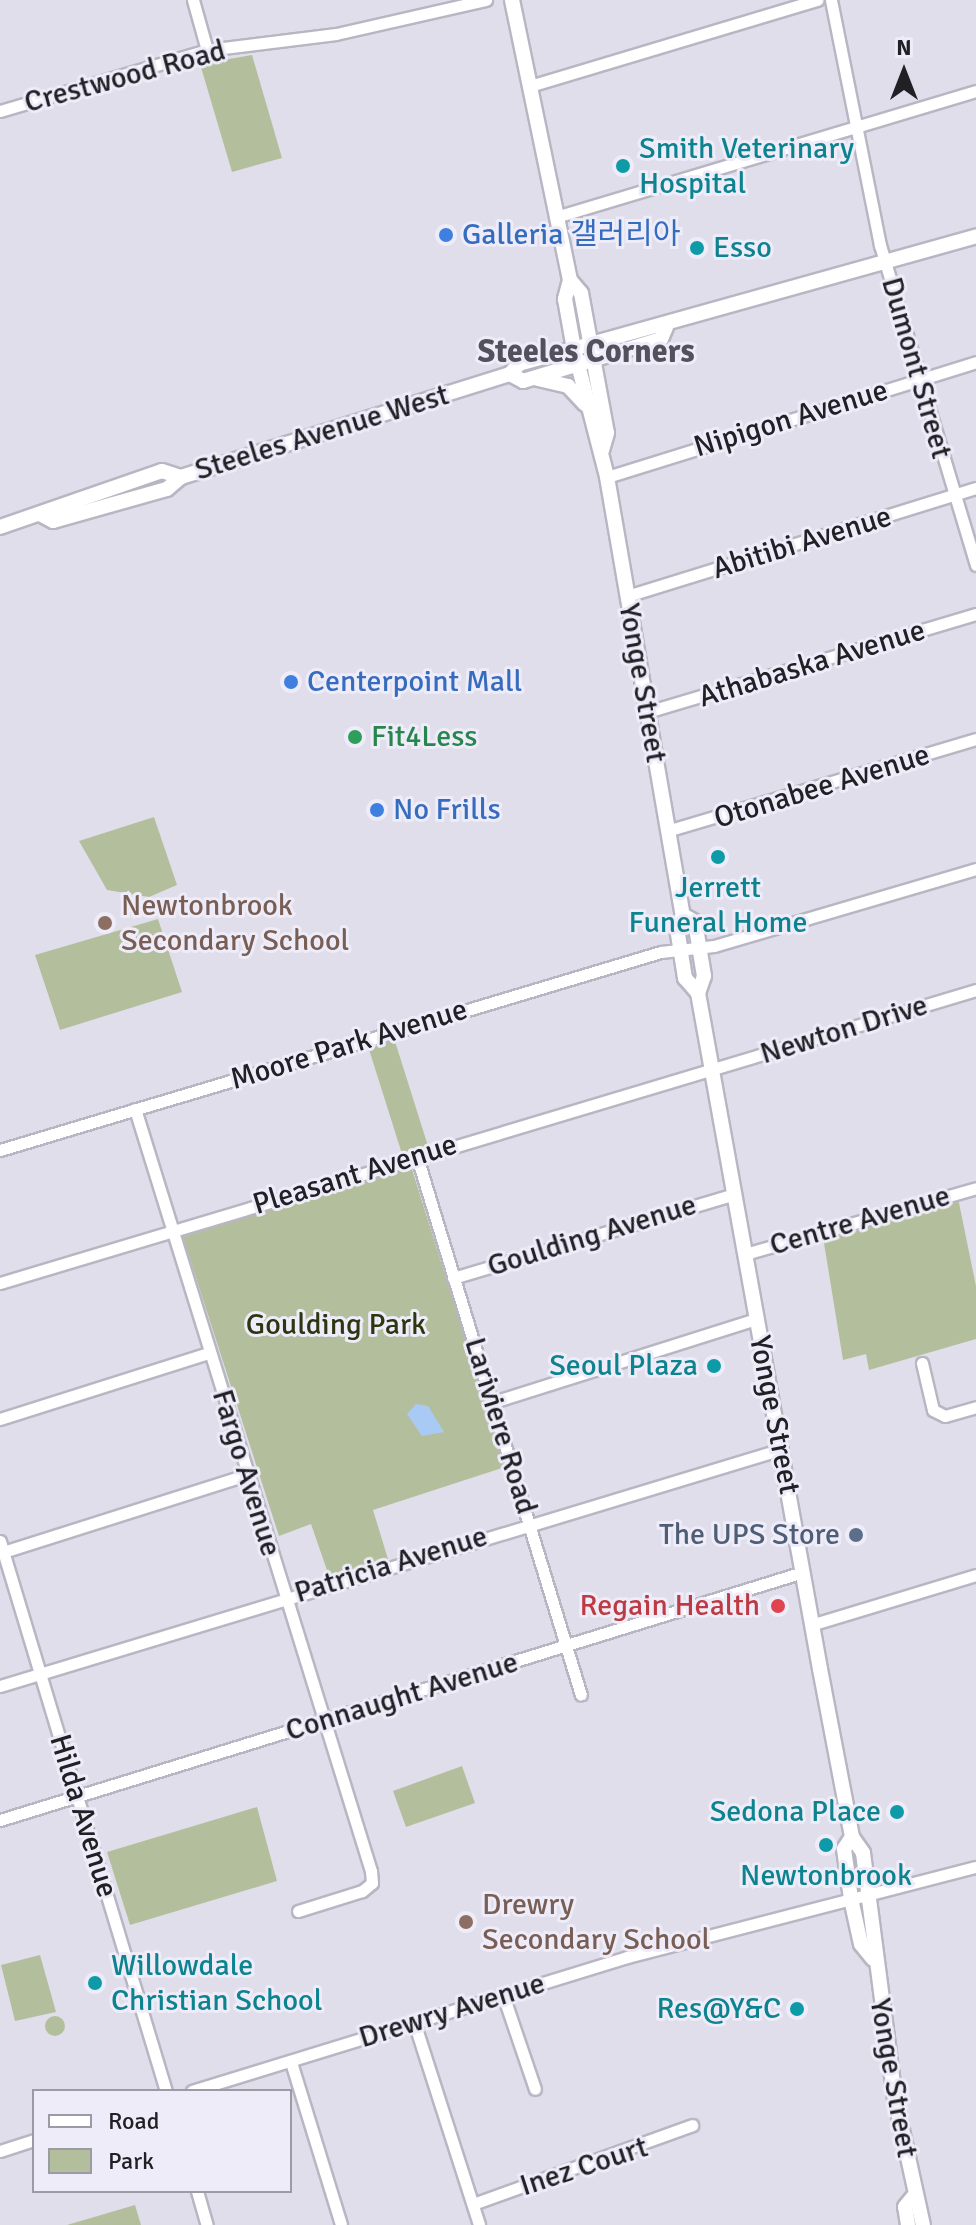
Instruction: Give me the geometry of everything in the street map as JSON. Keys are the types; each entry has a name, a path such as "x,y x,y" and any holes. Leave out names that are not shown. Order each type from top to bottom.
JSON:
{"main road":[{"name":"Yonge Street","path":"512,0 570,280 565,299 574,349 585,404 602,450 607,477 683,915 681,951 685,978 698,993"},
{"path":"591,351 655,323 666,327 976,236"},
{"name":"Yonge Street","path":"570,280 581,293 607,433 602,450"},
{"name":"Steeles Avenue West","path":"510,374 519,364 574,349 591,351"},
{"name":"Steeles Avenue West","path":"40,514 53,521 167,489 181,477 510,374 532,378 577,364 591,351"},
{"path":"532,378 568,386 585,404"},
{"name":"Steeles Avenue West","path":"0,527 40,514 49,504 162,471 181,477"},
{"path":"95,492 100,507"},
{"name":"Yonge Street","path":"683,915 695,922 704,976 698,993 732,1195 782,1449 811,1625 852,1837 863,1853 873,1959 913,2197 923,2225"},
{"name":"Yonge Street","path":"852,1837 844,1849 851,1899 861,1944 873,1959"},
{"name":"Yonge Street","path":"908,2225 905,2207 913,2197"}],"street":[{"path":"193,0 207,50"},
{"name":"Crestwood Road","path":"0,111 207,50 336,34 486,0"},
{"path":"530,86 817,0"},
{"name":"Dumont Street","path":"831,0 885,262 976,565"},
{"path":"556,217 976,91"},
{"name":"Nipigon Avenue","path":"607,477 976,362"},
{"name":"Abitibi Avenue","path":"627,596 976,488"},
{"name":"Athabaska Avenue","path":"647,712 976,614"},
{"name":"Otonabee Avenue","path":"667,831 976,739"},
{"name":"Moore Park Avenue","path":"0,1150 681,951 699,949 976,869"},
{"name":"Newton Drive","path":"711,1067 976,990"},
{"name":"Pleasant Avenue","path":"0,1283 711,1067"},
{"name":"Fargo Avenue","path":"135,1109 246,1475 326,1720 372,1883 298,1911"},
{"name":"Lariviere Road","path":"417,1157 581,1695"},
{"name":"Centre Avenue","path":"745,1254 976,1188"},
{"name":"Goulding Avenue","path":"453,1278 732,1195"},
{"path":"493,1402 756,1319"},
{"path":"0,1419 208,1353"},
{"path":"922,1363 933,1410 945,1416 976,1407"},
{"name":"Patricia Avenue","path":"0,1686 530,1522 782,1449"},
{"path":"1,1549 246,1475"},
{"name":"Hilda Avenue","path":"1,1549 165,2089"},
{"name":"Connaught Avenue","path":"0,1820 803,1572"},
{"path":"811,1625 976,1575"},
{"name":"Drewry Avenue","path":"199,2089 503,1995 976,1867"},
{"path":"503,1995 535,2089"},
{"path":"414,2022 479,2225"},
{"path":"291,2062 341,2225"},
{"name":"Inez Court","path":"473,2204 692,2125"},
{"path":"0,2151 32,2141"},
{"path":"198,2193 207,2225"}],"green space":[{"path":"252,55 282,158 232,172 200,64"},
{"path":"154,817 177,885 149,897 107,890 79,841"},
{"path":"158,919 182,992 60,1030 35,955"},
{"path":"393,1035 428,1146 402,1154 367,1043"},
{"name":"Goulding Park","path":"411,1166 505,1467 373,1510 388,1559 329,1576 311,1524 279,1536 183,1237"},
{"path":"958,1198 976,1286 976,1339 869,1370 866,1354 843,1360 823,1237"},
{"path":"462,1766 475,1803 406,1827 393,1791"},
{"path":"257,1807 277,1881 130,1925 107,1852"},
{"path":"40,1955 56,2012 15,2021 1,1965"},
{"path":"51,2016 59,2016 65,2026 59,2036 51,2036 45,2030 45,2022"},
{"path":"135,2205 141,2225 67,2225"}],"water":[{"path":"416,1404 428,1406 444,1432 422,1436 407,1414"}],"place":[{"name":"Smith Veterinary Hospital","path":"623,166"},
{"name":"Galleria 갤러리아","path":"446,235"},
{"name":"Esso","path":"697,248"},
{"name":"Centerpoint Mall","path":"291,682"},
{"name":"Fit4Less","path":"355,737"},
{"name":"No Frills","path":"377,810"},
{"name":"Jerrett Funeral Home","path":"718,857"},
{"name":"Newtonbrook Secondary School","path":"105,923"},
{"name":"Seoul Plaza","path":"714,1366"},
{"name":"The UPS Store","path":"856,1535"},
{"name":"Regain Health","path":"778,1606"},
{"name":"Sedona Place","path":"897,1812"},
{"name":"Newtonbrook","path":"826,1845"},
{"name":"Drewry Secondary School","path":"466,1922"},
{"name":"Willowdale Christian School","path":"95,1983"},
{"name":"Res@Y&C","path":"797,2009"}],"district":[{"name":"Steeles Corners","path":"586,352"}]}
